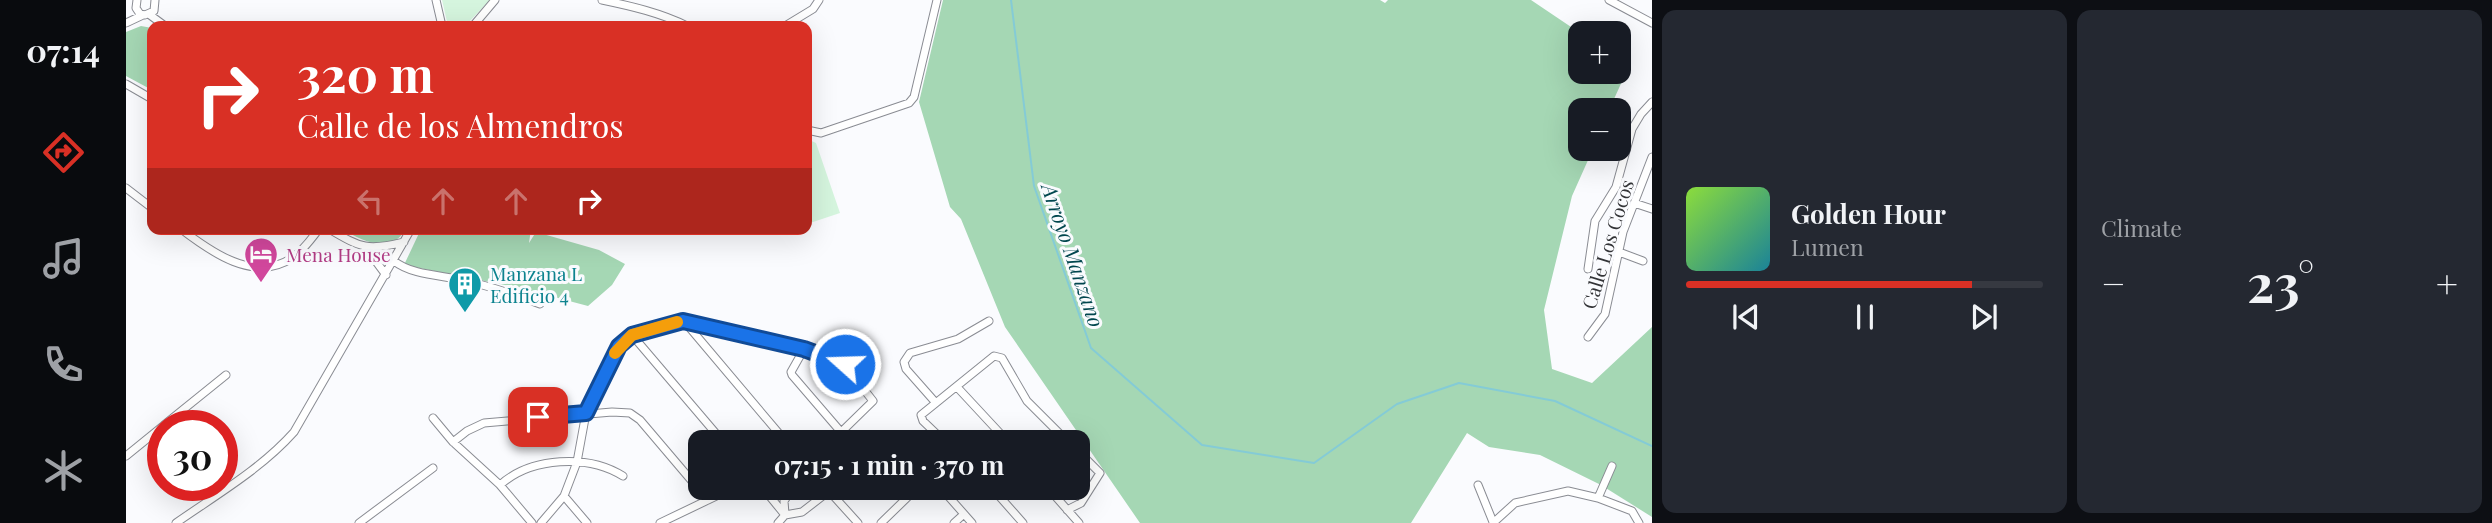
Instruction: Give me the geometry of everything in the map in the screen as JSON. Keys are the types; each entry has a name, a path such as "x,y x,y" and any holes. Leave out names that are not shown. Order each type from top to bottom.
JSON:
{"street":[{"path":"436,0 441,21"},
{"path":"480,21 495,0"},
{"path":"602,0 651,12 674,21"},
{"path":"793,21 813,9 820,0"},
{"path":"812,131 821,133 909,103 914,97 937,0"},
{"path":"1609,0 1652,23"},
{"path":"136,1 136,8 156,21"},
{"path":"126,11 136,1"},
{"path":"126,23 156,8 157,1"},
{"path":"126,84 147,96"},
{"path":"1588,269 1595,221 1616,187 1632,129 1652,102"},
{"name":"Calle Los Cocos","path":"1588,337 1605,314 1623,232 1652,157"},
{"path":"126,188 147,204"},
{"path":"1634,203 1652,209"},
{"path":"190,235 217,254 244,265 265,268 295,257 313,235"},
{"path":"341,235 366,248 386,275"},
{"path":"176,523 261,463 294,432 408,235"},
{"path":"366,248 381,248 404,242"},
{"path":"1619,252 1643,261"},
{"path":"394,261 412,270 466,281 540,304"},
{"path":"683,321 776,430"},
{"path":"541,523 564,496 577,462 586,413 619,346 632,335 683,321 804,349 845,364 873,398 872,403 843,430"},
{"path":"936,403 906,369 904,362 910,353 958,340 989,321"},
{"path":"632,335 713,430"},
{"path":"804,349 791,372 839,430"},
{"path":"934,430 921,415 994,356 1002,358 1027,401 1056,430"},
{"path":"183,410 226,375"},
{"path":"957,387 997,430"},
{"path":"453,442 467,431 484,424 586,413 630,413 640,420 688,476"},
{"path":"433,418 453,442 500,485 532,523"},
{"path":"126,456 147,439"},
{"path":"500,485 527,467 555,462 577,462 605,467 623,476"},
{"path":"1090,462 1100,472 1090,488"},
{"path":"1598,498 1612,466"},
{"path":"359,523 432,468"},
{"path":"1478,485 1493,523 1515,503 1568,491 1598,498 1632,512 1639,523"},
{"path":"564,496 587,523"},
{"path":"660,523 708,500"},
{"path":"773,500 785,515"},
{"path":"785,500 785,515"},
{"path":"778,523 785,515 802,512 818,500"},
{"path":"839,500 858,523"},
{"path":"881,523 904,500"},
{"path":"952,500 972,523"},
{"path":"1003,500 1023,523"},
{"path":"1058,500 1079,523"},
{"path":"1067,510 1083,500"},
{"path":"954,523 964,514"}],"green space":[{"path":"442,0 490,0 470,21 447,21"},
{"path":"943,0 1380,0 1385,3 1388,0 1531,0 1568,25 1568,84 1621,84 1614,98 1568,98 1568,161 1588,161 1572,196 1544,310 1552,369 1592,383 1652,327 1652,517 1601,485 1540,455 1489,447 1467,433 1411,523 1140,523 1090,450 1090,430 1076,430 1005,327 961,219 950,207 919,102"},
{"path":"141,26 147,27 147,87 126,76 126,32"},
{"path":"812,141 816,143 840,213 812,222"},
{"path":"353,235 402,235 384,244"},
{"path":"418,235 530,235 529,243 534,235 546,235 599,250 625,264 612,285 588,306 520,288 404,265"}],"waterway":[{"name":"Arroyo Manzano","path":"1011,0 1034,186 1091,348 1202,445 1314,463 1397,404 1459,383 1555,401 1652,446"}],"slow traffic":[{"path":"615,353 632,335 677,322"}],"place":[{"name":"Mena House","path":"261,284"},
{"name":"Manzana L Edificio 4","path":"465,314"}],"route":[{"path":"538,417 586,413 619,346 632,335 683,321 804,349 845,364"}]}
